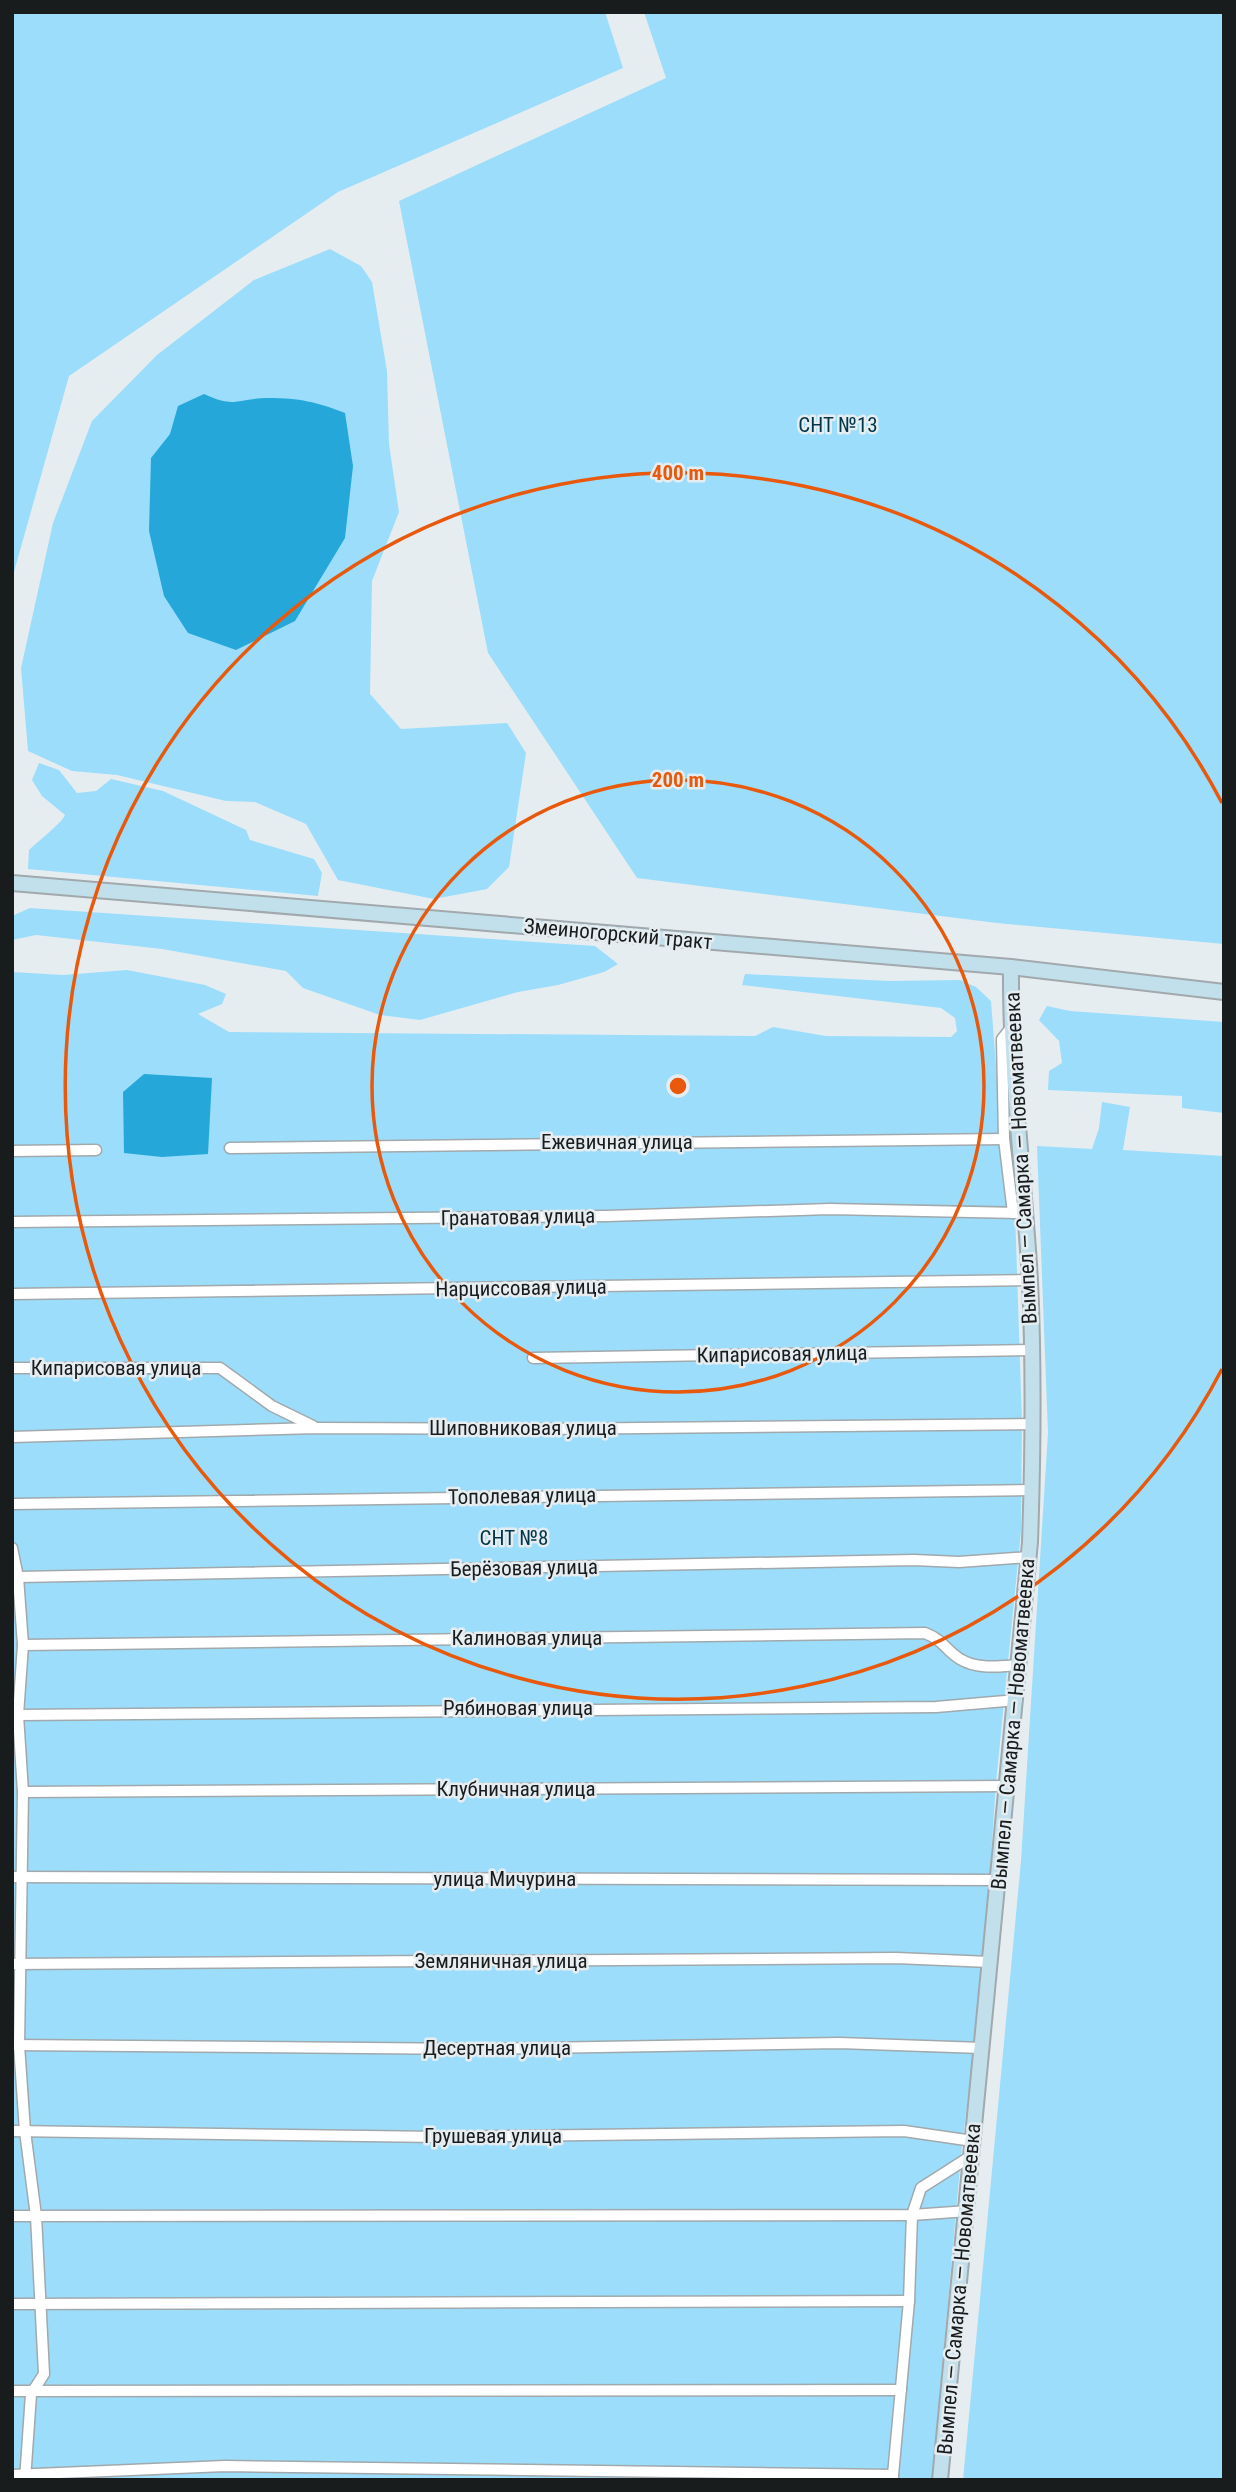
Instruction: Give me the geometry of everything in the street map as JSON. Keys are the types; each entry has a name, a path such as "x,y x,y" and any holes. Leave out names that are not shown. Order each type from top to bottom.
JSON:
{"main road":[{"name":"Змеиногорский тракт","path":"12,883 1011,967 1224,992"},
{"name":"Вымпел — Самарка — Новоматвеевка","path":"940,2480 1029,1558 1034,1424 1030,1280 1019,1213 1010,1029 1011,967"}],"street":[{"path":"1010,1029 1002,1039 1004,1139 1019,1213"},
{"name":"Ежевичная улица","path":"230,1148 1004,1139"},
{"path":"12,1151 96,1150"},
{"name":"Гранатовая улица","path":"12,1222 607,1216 830,1209 1019,1213"},
{"name":"Нарциссовая улица","path":"12,1294 1030,1280"},
{"name":"Кипарисовая улица","path":"533,1358 1032,1350"},
{"name":"Кипарисовая улица","path":"12,1368 220,1368 272,1406 317,1428"},
{"name":"Шиповниковая улица","path":"12,1437 317,1428 545,1429 1034,1424"},
{"name":"Тополевая улица","path":"12,1504 1032,1490"},
{"path":"12,1548 18,1577 23,1645 18,1715 23,1792 16,1877 16,2045 36,2216 44,2374 33,2391 25,2477"},
{"name":"Берёзовая улица","path":"18,1577 914,1560 958,1562 1029,1558"},
{"name":"Калиновая улица","path":"23,1645 925,1633 942,1639 958,1658 985,1667 1020,1665"},
{"name":"Рябиновая улица","path":"18,1715 936,1707 1017,1700"},
{"name":"Клубничная улица","path":"23,1792 1009,1786"},
{"name":"улица Мичурина","path":"16,1877 999,1881"},
{"name":"Земляничная улица","path":"15,1964 896,1958 990,1962"},
{"name":"Десертная улица","path":"16,2045 475,2049 839,2042 982,2048"},
{"name":"Грушевая улица","path":"12,2131 439,2137 904,2131 973,2141"},
{"path":"12,2475 25,2477 225,2466 893,2477 909,2301 912,2215 921,2188 971,2156"},
{"path":"12,2216 912,2215 968,2211"},
{"path":"12,2304 909,2301"},
{"path":"12,2390 901,2390"}],"green space":[{"path":"12,12 605,12 623,68 338,192 69,376 12,579"},
{"name":"СНТ №13","path":"644,12 1224,12 1224,944 997,923 637,878 488,653 399,201 666,78"},
{"path":"330,249 361,266 372,282 387,371 389,444 399,512 372,581 370,694 401,729 507,723 526,753 509,867 487,889 434,899 338,880 306,824 255,802 226,801 117,775 72,771 28,751 21,668 53,523 92,421 157,355 254,280"},
{"path":"39,763 59,770 77,793 96,791 111,779 163,791 246,830 250,840 314,859 322,873 318,896 28,869 29,850 65,815 42,796 32,780"},
{"path":"30,908 595,946 618,964 604,972 558,985 518,992 420,1020 380,1015 303,988 286,971 162,949 36,935 12,940 12,916"},
{"name":"СНТ №8","path":"127,970 205,985 226,994 222,1004 198,1014 229,1032 755,1036 773,1027 826,1036 951,1037 957,1031 955,1018 941,1008 742,985 745,974 889,981 960,980 976,987 991,1001 999,1104 1015,1212 1022,1422 1021,1531 996,1783 984,1960 961,2156 932,2480 12,2480 12,972 63,975"},
{"path":"1047,1006 1070,1011 1224,1022 1224,1113 1182,1108 1182,1096 1048,1090 1049,1071 1062,1063 1059,1041 1039,1020"},
{"path":"1102,1102 1130,1107 1123,1150 1224,1156 1224,2480 963,2480 1021,1861 1048,1433 1037,1146 1092,1149 1099,1128"}],"shaded area":[{"path":"204,394 230,402 258,398 299,400 345,413 353,466 345,538 295,621 236,650 188,633 164,596 149,531 151,458 170,434 178,406"},
{"path":"144,1074 212,1078 208,1154 162,1157 124,1153 123,1092"}]}
